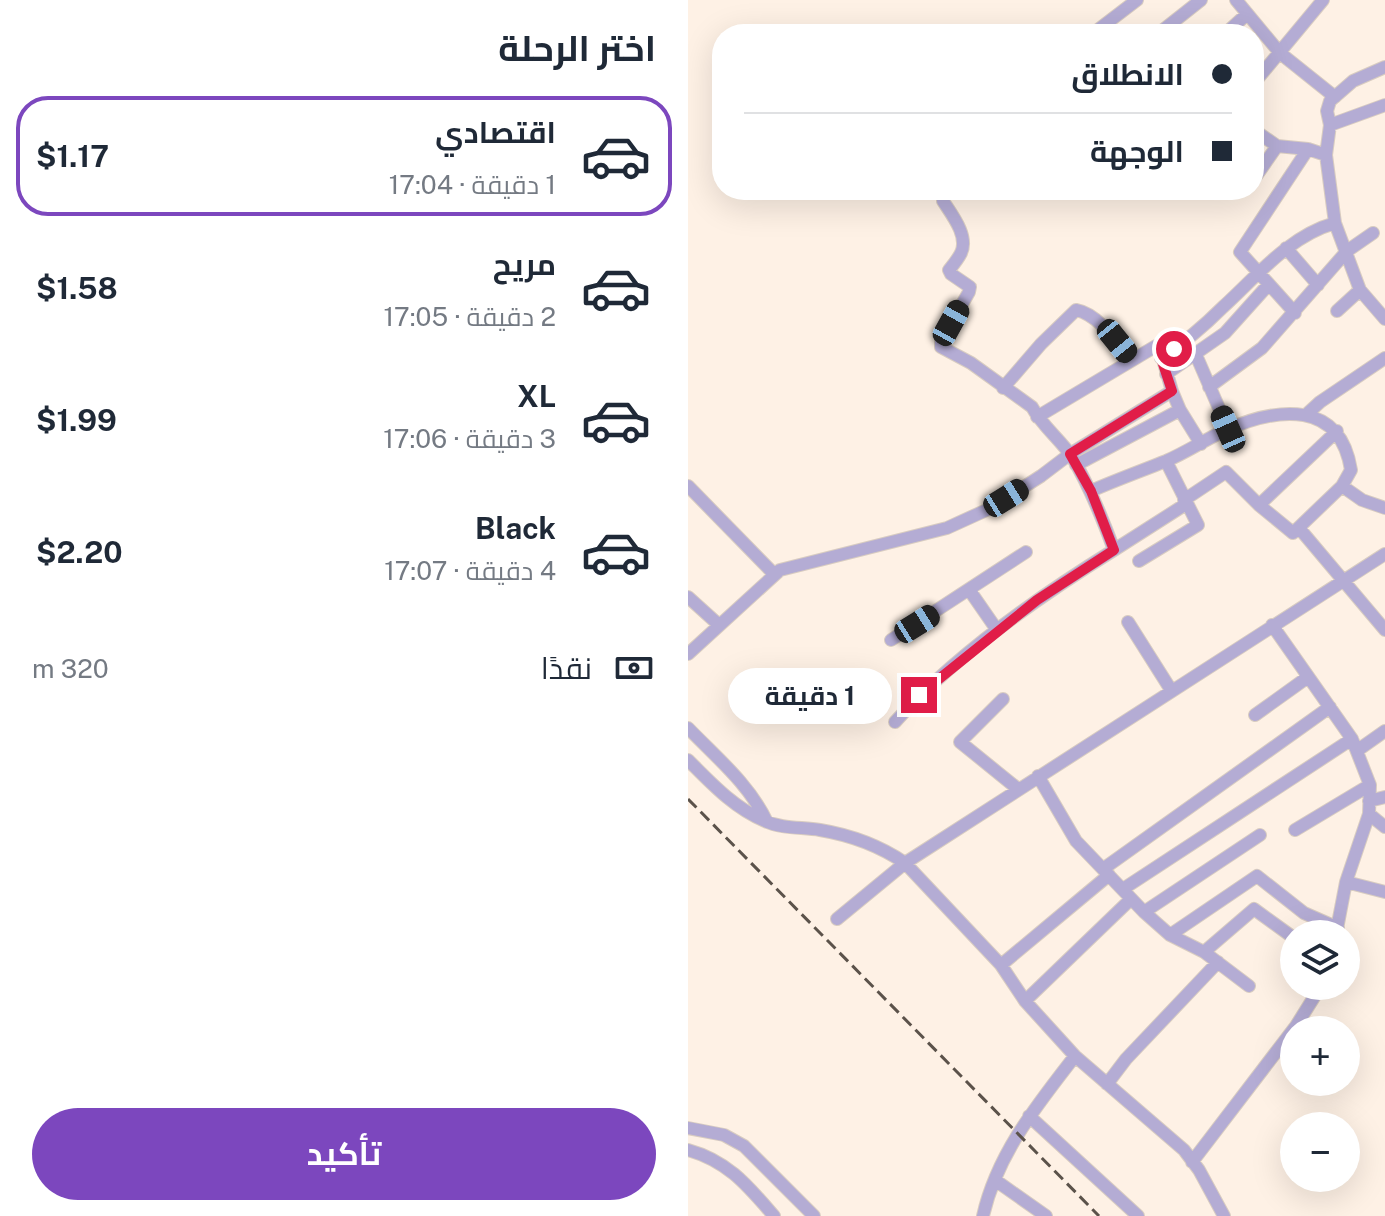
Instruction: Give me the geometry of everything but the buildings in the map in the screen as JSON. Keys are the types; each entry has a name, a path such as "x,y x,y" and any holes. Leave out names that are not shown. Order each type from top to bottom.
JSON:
{"street":[{"path":"1106,24 1137,0"},
{"path":"1171,24 1201,0"},
{"path":"1236,0 1254,24"},
{"path":"1264,71 1323,0"},
{"path":"1236,24 1246,15"},
{"path":"1264,35 1280,53 1335,97"},
{"path":"1385,67 1353,81 1335,97 1327,111 1330,125 1326,155 1335,223 1360,290 1385,319"},
{"path":"1330,125 1385,105"},
{"path":"1264,137 1277,146 1308,149 1326,155"},
{"path":"1264,165 1277,146"},
{"path":"1295,313 1241,256 1241,250 1308,149"},
{"path":"943,200 959,227 963,244 963,250 949,270 970,287 941,341 941,347 1025,399 1073,459 1091,491 1114,550"},
{"path":"1161,358 1189,339 1286,248 1313,230 1335,223"},
{"path":"1209,387 1262,348 1347,251 1373,233"},
{"path":"1286,248 1318,285"},
{"path":"1166,374 1196,355 1240,319 1269,284"},
{"path":"1337,311 1360,290"},
{"path":"1003,388 1076,310 1081,310 1100,325 1131,359"},
{"path":"1037,417 1156,346 1160,349 1180,410 1201,444"},
{"path":"1196,355 1228,429"},
{"path":"1308,413 1385,358"},
{"path":"1073,459 1172,391"},
{"path":"691,645 719,625 774,574 789,567 947,528 991,508 1073,459 1180,410"},
{"path":"895,722 919,695 997,630 1226,472 1292,533 1342,486 1351,470 1346,448 1337,431 1308,413 1282,413 1228,429 1166,461 1091,491"},
{"path":"1259,505 1337,431"},
{"path":"1139,561 1197,526 1166,461"},
{"path":"688,486 774,574"},
{"path":"1342,486 1362,500 1385,508"},
{"path":"1299,528 1385,630"},
{"path":"891,640 1026,552"},
{"path":"837,919 905,863 1385,554"},
{"path":"970,591 997,630"},
{"path":"688,597 719,625"},
{"path":"1128,622 1171,690"},
{"path":"1272,625 1355,744 1370,785 1369,808 1346,882 1339,920"},
{"path":"1255,715 1308,677"},
{"path":"1003,699 960,742 1018,789"},
{"path":"1001,965 1106,872 1330,707"},
{"path":"688,728 744,785 767,822"},
{"path":"1025,1001 1127,894 1355,744 1385,731"},
{"path":"688,760 741,809 767,822 859,840 887,851 905,863 1001,965 1025,1001 1075,1056 1163,1130 1192,1162 1224,1216"},
{"path":"1038,776 1076,841 1144,912 1170,935 1204,952 1249,986"},
{"path":"1295,830 1370,785"},
{"path":"1369,808 1385,797"},
{"path":"1369,808 1385,827"},
{"path":"1144,912 1260,835"},
{"path":"1170,935 1257,876 1317,920"},
{"path":"1346,882 1385,892"},
{"path":"1204,952 1254,909 1280,928"},
{"path":"1107,1084 1126,1059 1218,962"},
{"path":"1192,1162 1296,1026 1312,1000"},
{"path":"983,1216 995,1180 1029,1116 1075,1056"},
{"path":"1029,1116 1138,1216"},
{"path":"688,1128 724,1135 744,1146 814,1216"},
{"path":"688,1150 715,1160 738,1175 774,1216"},
{"path":"995,1180 1046,1216"}],"railway":[{"path":"688,799 1099,1216"}],"route":[{"path":"919,695 1037,600 1114,550 1091,491 1070,454 1172,391 1161,358 1174,349"}]}
